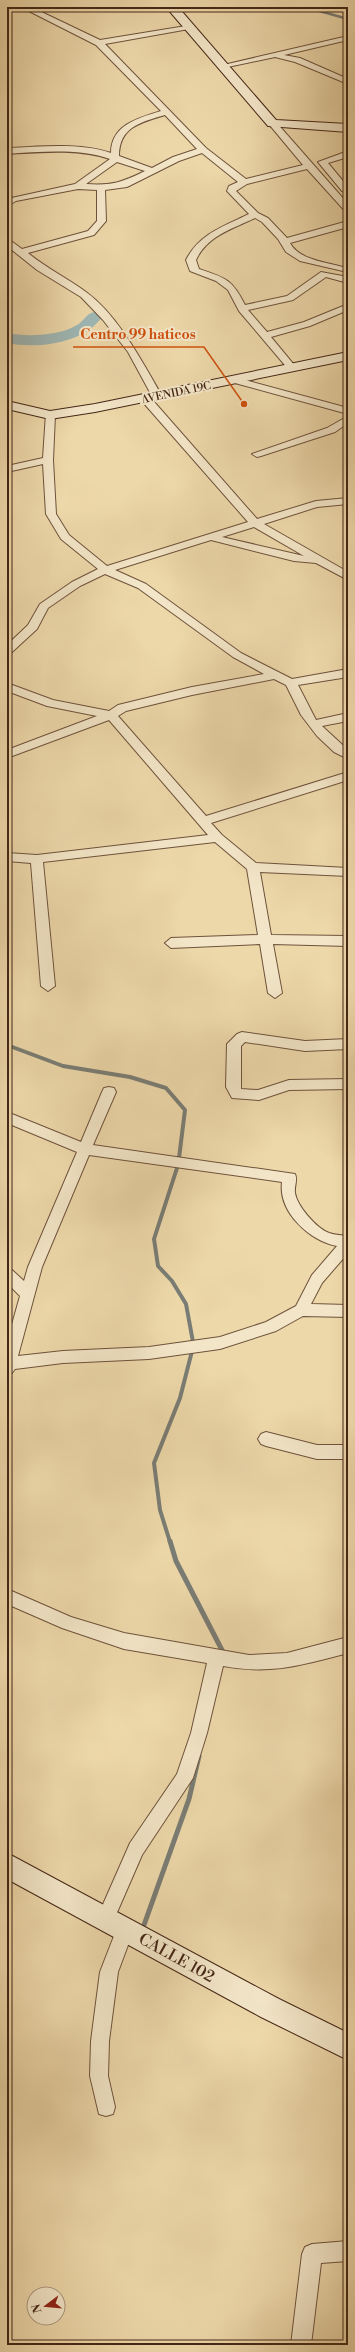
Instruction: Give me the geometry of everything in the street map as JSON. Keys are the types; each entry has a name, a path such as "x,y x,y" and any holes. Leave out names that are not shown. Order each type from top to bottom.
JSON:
{"street":[{"path":"25,7 99,42 203,150 244,182"},
{"path":"172,7 308,166 348,209"},
{"path":"99,42 189,27"},
{"path":"223,66 348,38"},
{"path":"273,55 297,60 348,82"},
{"path":"115,159 114,148 120,132 142,120 167,112"},
{"path":"272,123 348,128"},
{"path":"7,151 51,149 98,152 153,171"},
{"path":"9,199 78,186 101,188 124,185 176,159 203,150"},
{"path":"348,154 322,162 345,189 348,190"},
{"path":"78,186 115,159"},
{"path":"308,166 244,182 235,185 231,191 255,215 265,220 289,250 307,261 348,272"},
{"path":"21,252 71,240 91,233 102,221 101,188"},
{"path":"255,215 201,242 194,251 191,260 195,271 219,279 232,288 242,309 292,368"},
{"path":"284,242 348,224"},
{"path":"7,240 40,268 84,295 90,301 132,351 151,397 255,523 348,577"},
{"path":"242,309 290,298 324,274 348,280"},
{"path":"264,336 307,324 348,307"},
{"name":"AVENIDA 19C","path":"50,415 151,397 348,356"},
{"path":"234,380 348,411"},
{"path":"7,405 50,415 48,460 51,514 64,537 105,570 142,586 237,655 291,683 348,673"},
{"path":"257,454 331,430 348,419"},
{"path":"7,469 48,460"},
{"path":"7,651 33,626 44,606 76,584 105,570 316,504 348,501"},
{"path":"210,537 294,558 318,560"},
{"path":"7,754 111,715 122,708 192,691 277,676"},
{"path":"291,683 299,703 326,740 348,755"},
{"path":"7,687 51,703 111,715 218,838 252,867 348,872"},
{"path":"315,724 348,717"},
{"path":"203,821 348,776"},
{"path":"7,857 37,859 218,838"},
{"path":"37,859 48,986"},
{"path":"252,867 275,993"},
{"path":"171,943 265,939 348,941"},
{"path":"348,1044 305,1046 242,1037 234,1044 233,1087 238,1094 260,1095 282,1086 348,1084"},
{"path":"109,1092 35,1267 8,1366 63,1357 149,1354 220,1343 271,1327 301,1310 348,1311"},
{"path":"7,1116 84,1149 290,1178 288,1191 291,1203 304,1221 325,1238 348,1242"},
{"path":"301,1310 316,1279 348,1242"},
{"path":"7,1274 27,1294"},
{"path":"266,1439 317,1452 348,1452"},
{"path":"7,1596 68,1623 124,1641 249,1663 287,1661 348,1644"},
{"path":"106,2107 99,2076 100,2041 115,1924 136,1849 184,1778 199,1733 217,1657"},
{"name":"CALLE 102","path":"7,1865 270,2008 348,2047"},
{"path":"301,2345 312,2254 348,2251"}],"waterway":[{"path":"305,7 348,19"},
{"path":"7,338 23,340 67,334 83,328 94,317"},
{"path":"7,1045 63,1066 130,1077 166,1088 185,1110 179,1158"},
{"path":"177,1168 154,1239 158,1266 172,1281 186,1304 193,1342"},
{"path":"170,1542 160,1510 154,1463 180,1398 192,1351"},
{"path":"170,1541 176,1561 223,1652"},
{"path":"144,1925 189,1799 199,1756"}],"place":[{"name":"Centro 99 haticos","path":"244,404"}]}
